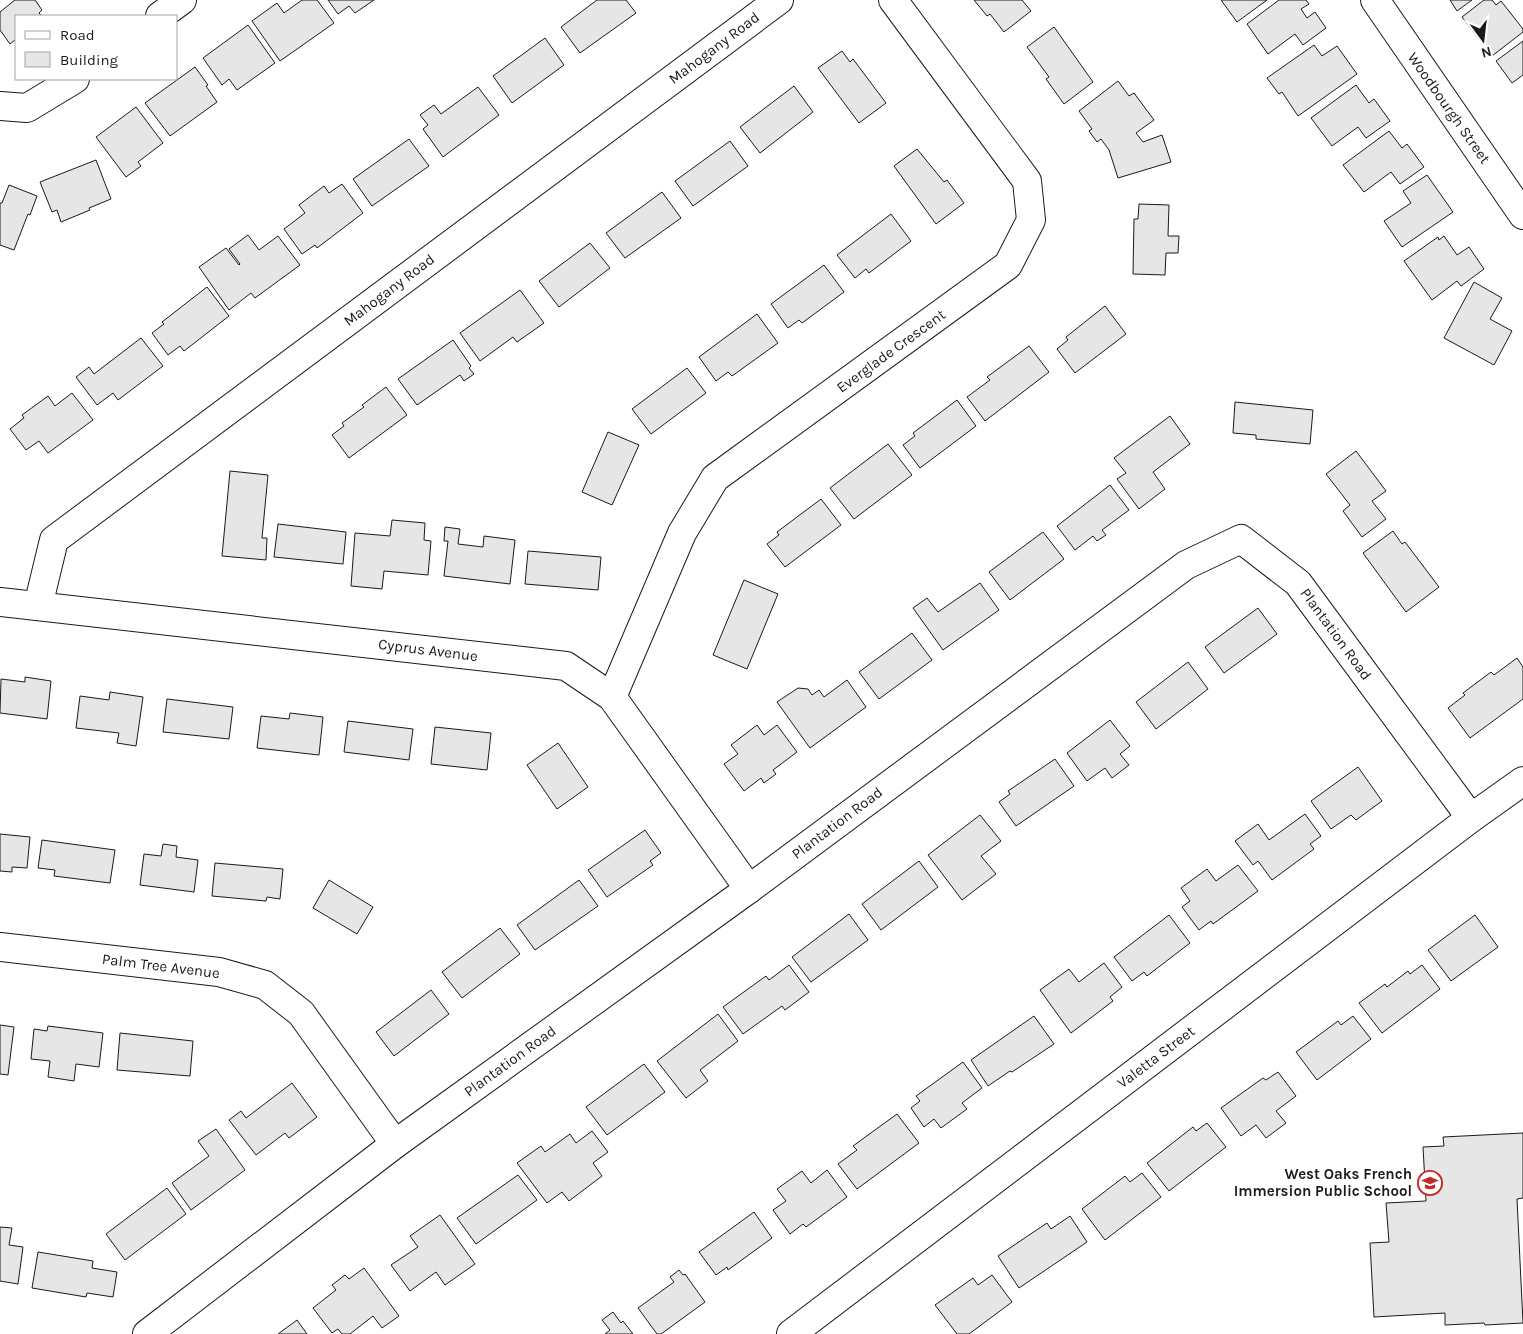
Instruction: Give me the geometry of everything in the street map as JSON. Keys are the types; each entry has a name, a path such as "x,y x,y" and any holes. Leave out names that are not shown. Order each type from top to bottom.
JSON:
{"street":[{"path":"161,15 182,0"},
{"name":"Mahogany Road","path":"38,606 54,540 779,0"},
{"name":"Everglade Crescent","path":"612,697 682,533 715,478 1008,265 1031,220 1027,181 893,0"},
{"name":"Woodbourgh Street","path":"1375,0 1523,215"},
{"path":"0,106 27,108 73,80"},
{"name":"Plantation Road","path":"146,1334 395,1144 749,889 1186,565 1241,539 1298,583 1471,818"},
{"name":"Cyprus Avenue","path":"0,602 566,666 612,697 749,889"},
{"name":"Valetta Street","path":"791,1334 1471,818 1523,781"},
{"name":"Palm Tree Avenue","path":"0,947 219,972 264,986 301,1013 395,1144"}],"building":[{"path":"15,0 35,0 42,10 39,13 41,15 15,15 15,40 10,44 0,30 0,12"},
{"path":"302,0 317,0 334,23 280,61 252,21 277,3 284,13"},
{"path":"328,0 374,0 355,13 349,6 338,14"},
{"path":"597,0 626,0 636,13 580,53 561,27"},
{"path":"974,0 1022,0 1031,11 1004,32 990,14 987,16"},
{"path":"1221,0 1267,0 1237,22"},
{"path":"1279,0 1306,0 1309,4 1301,9 1307,18 1315,12 1326,28 1303,45 1295,34 1268,54 1247,24"},
{"path":"1450,0 1472,0 1457,11"},
{"path":"1484,0 1492,0 1496,5 1501,1 1523,29 1523,32 1492,56 1462,17"},
{"path":"248,25 275,63 237,90 229,79 222,85 203,58"},
{"path":"1054,27 1093,82 1064,104 1046,79 1049,77 1027,47"},
{"path":"545,38 564,65 512,103 493,76"},
{"path":"1523,41 1523,75 1512,83 1496,61"},
{"path":"1314,45 1322,56 1337,46 1357,74 1298,116 1282,92 1279,94 1267,78"},
{"path":"842,51 850,62 853,59 886,103 859,123 818,68"},
{"path":"195,67 217,102 170,136 145,103"},
{"path":"1118,81 1129,96 1134,93 1154,120 1136,133 1143,142 1162,135 1171,162 1118,178 1109,150 1101,139 1097,142 1089,131 1092,129 1079,111"},
{"path":"1356,85 1369,103 1374,99 1390,121 1366,138 1358,127 1332,146 1311,118"},
{"path":"794,86 813,112 760,153 740,127"},
{"path":"478,87 499,115 443,157 423,129 428,125 420,115 434,105 441,114"},
{"path":"136,107 163,143 138,162 141,166 126,177 96,137"},
{"path":"1389,131 1402,148 1407,144 1424,167 1400,184 1391,172 1364,192 1343,165"},
{"path":"409,139 429,166 372,206 353,179"},
{"path":"730,141 748,166 693,206 675,181"},
{"path":"917,149 944,182 947,180 964,203 936,224 894,166"},
{"path":"96,160 111,199 61,222 57,210 52,212 40,182"},
{"path":"1427,175 1453,212 1402,247 1384,221 1411,203 1403,191"},
{"path":"342,184 363,213 317,248 315,245 302,254 284,229 305,213 299,205 324,186 329,193"},
{"path":"9,185 37,196 14,250 0,245 0,203 2,203"},
{"path":"662,192 681,218 625,258 606,233"},
{"path":"1139,204 1169,205 1168,236 1179,236 1178,253 1166,253 1165,275 1133,274 1134,219 1138,219"},
{"path":"891,214 911,241 869,273 866,269 855,278 837,255"},
{"path":"248,235 259,250 278,236 300,265 255,298 251,293 229,310 199,267 226,248 239,265 229,249"},
{"path":"1444,236 1457,255 1469,247 1484,269 1461,286 1457,281 1432,300 1404,261 1438,237 1439,240"},
{"path":"590,243 610,268 559,307 539,281"},
{"path":"824,265 844,292 802,323 799,320 788,328 771,304"},
{"path":"1474,282 1502,298 1490,319 1512,331 1494,365 1444,338"},
{"path":"207,287 229,316 184,351 180,346 168,355 152,333 164,324 162,322"},
{"path":"520,290 544,323 517,342 513,337 480,361 460,333"},
{"path":"1105,306 1126,334 1075,373 1057,349 1068,340 1066,337"},
{"path":"757,314 778,343 732,376 728,372 716,381 699,357"},
{"path":"141,338 163,366 118,400 113,393 97,405 76,377 89,367 94,374"},
{"path":"453,340 471,366 469,368 474,374 464,381 460,375 417,405 398,379"},
{"path":"1029,346 1049,372 985,421 967,397 990,380 987,377"},
{"path":"687,368 706,393 651,434 632,409"},
{"path":"386,387 407,415 349,458 332,435 344,426 342,423 364,407 362,405"},
{"path":"72,393 93,420 48,453 39,441 26,450 10,429 24,418 22,415 48,396 55,406"},
{"path":"957,400 976,426 920,468 903,445 915,436 913,433"},
{"path":"1235,402 1313,410 1310,444 1256,439 1256,435 1233,433"},
{"path":"1170,416 1190,444 1153,472 1165,489 1139,509 1117,479 1126,473 1114,458"},
{"path":"608,432 639,445 612,505 582,492"},
{"path":"888,444 912,475 854,519 830,488"},
{"path":"1356,451 1386,491 1372,501 1386,519 1362,537 1343,511 1350,505 1326,474"},
{"path":"230,471 268,475 262,538 267,538 266,560 222,556"},
{"path":"1110,485 1129,510 1102,530 1106,535 1097,541 1093,536 1075,550 1057,526"},
{"path":"821,499 841,525 785,567 767,544 779,535 777,532"},
{"path":"392,520 425,523 424,540 431,541 428,575 384,571 382,589 351,586 355,533 390,536"},
{"path":"278,524 346,532 343,564 274,557"},
{"path":"445,527 460,529 458,544 483,547 484,536 515,540 510,584 444,576 448,541 444,541"},
{"path":"1393,531 1402,544 1405,542 1439,587 1406,612 1363,553"},
{"path":"1043,532 1064,559 1010,600 989,572"},
{"path":"528,551 601,557 598,590 525,584"},
{"path":"744,580 778,594 747,669 713,655"},
{"path":"980,583 999,610 943,650 913,608 927,598 938,612"},
{"path":"1258,608 1277,634 1224,673 1205,647"},
{"path":"912,633 932,660 879,699 859,672"},
{"path":"1517,658 1523,667 1523,699 1470,738 1448,708 1465,695 1463,693 1491,672 1494,675"},
{"path":"1188,662 1208,689 1156,729 1136,702"},
{"path":"25,677 51,681 47,719 0,713 1,679 25,682"},
{"path":"847,680 866,707 810,748 777,702 798,688 808,689 812,695 819,690 824,697"},
{"path":"110,692 143,697 136,746 117,743 119,733 76,728 80,696 109,700"},
{"path":"167,699 233,707 229,739 163,732"},
{"path":"290,713 323,717 319,755 257,748 261,716 289,719"},
{"path":"1110,720 1130,746 1120,754 1129,765 1112,778 1105,768 1087,781 1067,753"},
{"path":"348,721 413,729 409,760 344,752"},
{"path":"757,725 764,735 777,725 797,752 773,770 776,774 764,783 761,778 744,791 724,764 738,754 731,745"},
{"path":"435,727 491,733 487,770 431,764"},
{"path":"558,743 588,787 557,809 527,765"},
{"path":"1055,759 1074,786 1016,826 999,802 1010,794 1008,791"},
{"path":"1358,767 1382,801 1356,820 1351,815 1331,829 1311,801"},
{"path":"1305,814 1321,836 1310,844 1314,849 1272,880 1258,861 1253,865 1235,841 1258,824 1269,840"},
{"path":"980,815 1001,841 981,856 996,874 962,900 928,855"},
{"path":"645,830 661,853 650,861 653,865 607,897 588,870"},
{"path":"0,834 30,837 27,868 12,867 12,872 0,871"},
{"path":"42,840 115,850 110,883 54,876 55,870 38,868"},
{"path":"163,844 177,846 176,857 198,860 194,892 140,885 144,854 161,856"},
{"path":"919,861 938,887 881,930 862,904"},
{"path":"215,863 283,869 280,899 267,897 266,901 212,896"},
{"path":"1238,865 1258,891 1213,924 1211,921 1199,930 1182,907 1190,901 1181,888 1207,869 1216,881"},
{"path":"329,880 373,907 357,934 313,908"},
{"path":"579,880 598,906 535,950 517,925"},
{"path":"849,914 868,940 811,982 792,957"},
{"path":"1169,915 1190,943 1147,976 1144,972 1132,981 1114,957"},
{"path":"1475,915 1498,947 1451,981 1428,950"},
{"path":"500,928 520,954 462,998 442,972"},
{"path":"1104,963 1122,987 1110,997 1113,1001 1071,1033 1040,990 1069,969 1079,982"},
{"path":"789,965 809,992 785,1010 782,1006 743,1034 723,1007 766,976 769,980"},
{"path":"1422,965 1440,989 1382,1033 1359,1003 1385,984 1387,987 1408,971 1410,974"},
{"path":"431,990 449,1014 394,1056 376,1032"},
{"path":"718,1014 738,1041 700,1070 708,1081 686,1098 657,1061"},
{"path":"1034,1016 1054,1044 988,1086 971,1060"},
{"path":"1353,1016 1371,1039 1317,1080 1296,1052 1338,1021 1341,1025"},
{"path":"0,1025 14,1027 8,1075 0,1074"},
{"path":"48,1026 103,1033 99,1067 76,1064 74,1081 48,1077 50,1061 31,1059 34,1029 47,1031"},
{"path":"120,1033 193,1041 190,1076 117,1070"},
{"path":"963,1062 982,1088 962,1103 967,1109 941,1128 934,1119 924,1127 911,1108 920,1101 916,1096"},
{"path":"644,1064 665,1092 607,1135 586,1107"},
{"path":"1278,1072 1296,1096 1276,1111 1286,1123 1266,1138 1256,1125 1241,1136 1221,1108 1263,1078 1266,1080"},
{"path":"292,1083 317,1117 289,1138 285,1133 256,1155 229,1120 241,1111 246,1118"},
{"path":"897,1114 919,1143 857,1189 838,1164 857,1150 853,1146"},
{"path":"1207,1123 1226,1147 1169,1191 1147,1163 1193,1127 1196,1131"},
{"path":"216,1129 245,1170 191,1210 172,1183 209,1156 198,1141"},
{"path":"592,1131 608,1152 593,1163 602,1176 569,1201 562,1192 547,1203 517,1163 541,1146 545,1152 570,1134 576,1143"},
{"path":"1523,1133 1523,1198 1517,1199 1523,1323 1445,1325 1445,1313 1374,1317 1370,1243 1389,1242 1386,1203 1426,1201 1423,1147 1444,1146 1443,1137"},
{"path":"827,1170 847,1197 806,1227 803,1224 790,1234 773,1210 786,1201 777,1189 802,1171 811,1183"},
{"path":"1142,1173 1161,1197 1105,1240 1082,1209 1125,1176 1130,1182"},
{"path":"518,1175 537,1200 476,1244 457,1218"},
{"path":"167,1188 186,1214 125,1260 106,1234"},
{"path":"754,1212 772,1238 728,1270 727,1267 716,1275 699,1252"},
{"path":"440,1215 475,1264 445,1285 436,1272 410,1291 391,1265 418,1247 410,1236"},
{"path":"1070,1216 1087,1242 1019,1288 998,1256 1047,1223 1051,1229"},
{"path":"0,1227 12,1228 9,1245 23,1247 18,1284 0,1281"},
{"path":"38,1252 93,1261 92,1268 117,1272 113,1297 87,1293 86,1297 32,1288"},
{"path":"364,1268 399,1316 382,1328 373,1316 350,1334 342,1334 338,1329 332,1333 313,1308 336,1290 332,1285 345,1275 349,1279"},
{"path":"679,1270 683,1275 685,1274 705,1302 661,1334 657,1334 638,1308 674,1282 670,1277"},
{"path":"992,1275 1012,1302 969,1334 957,1334 935,1305 973,1278 978,1285"},
{"path":"613,1312 633,1334 605,1334 610,1330 602,1320"},
{"path":"297,1320 307,1334 278,1334"}],"place":[{"name":"West Oaks French Immersion Public School","path":"1430,1183"}]}
